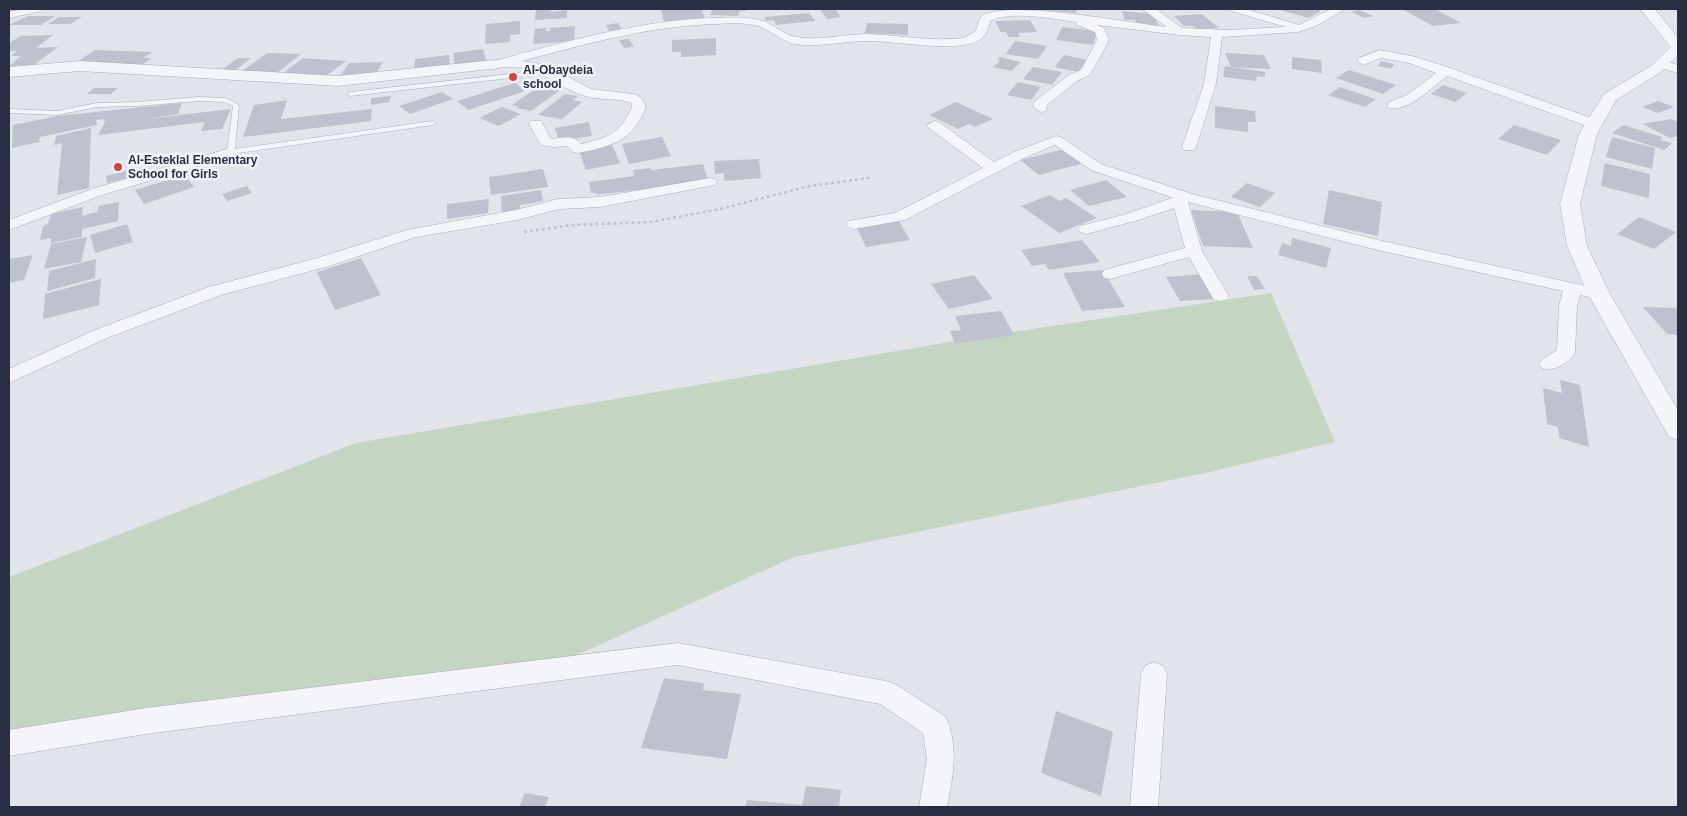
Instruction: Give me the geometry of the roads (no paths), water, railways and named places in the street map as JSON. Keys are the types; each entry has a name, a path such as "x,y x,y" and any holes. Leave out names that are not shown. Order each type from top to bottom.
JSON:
{"street":[{"path":"9,15 37,9"},
{"path":"751,21 757,9"},
{"path":"1148,9 1159,15 1180,32"},
{"path":"1235,9 1301,28"},
{"path":"494,65 545,50 649,28 692,22 751,21 769,25 794,40 856,38 949,42 971,40 980,36 984,30 985,19 994,15 1045,14 1180,32 1217,34 1301,28 1339,9"},
{"path":"1647,9 1658,20 1672,58 1610,97 1588,134 1570,204 1577,246 1599,294 1678,431"},
{"path":"1660,9 1678,27"},
{"path":"1041,108 1040,104 1056,90 1073,78 1086,72 1103,40 1100,30 1064,17"},
{"path":"1189,146 1210,84 1217,34"},
{"path":"1364,61 1380,54 1412,60 1594,124"},
{"path":"9,72 80,66 338,81 494,65 526,64 542,68 588,94 633,98 639,107 636,117 628,130 622,135 610,142 578,150 571,140 560,143 546,142 536,124"},
{"path":"1394,105 1412,98 1446,71"},
{"path":"934,125 948,138 966,147 992,168"},
{"path":"854,224 899,217 992,168 1056,140 1096,167 1179,197 1378,245 1599,294"},
{"path":"9,225 97,192 231,152"},
{"path":"9,377 101,334 216,291 323,262 413,233 517,215 558,204 600,202 710,182"},
{"path":"1086,229 1129,218 1179,197"},
{"path":"1179,197 1194,251 1220,296"},
{"path":"1110,274 1194,251"},
{"path":"1549,364 1566,353 1568,306 1573,288"},
{"path":"9,743 146,721 678,654 886,693 936,726 941,759 933,807"},
{"path":"1144,807 1154,674"}],"lane":[{"path":"350,94 519,75 542,68"},
{"path":"9,111 57,113 97,105 137,104 198,98 226,100 236,105 231,152 433,123"}],"place":[{"name":"Al-Obaydeia school","path":"513,77"},
{"name":"Al-Esteklal Elementary School for Girls","path":"118,167"}]}
